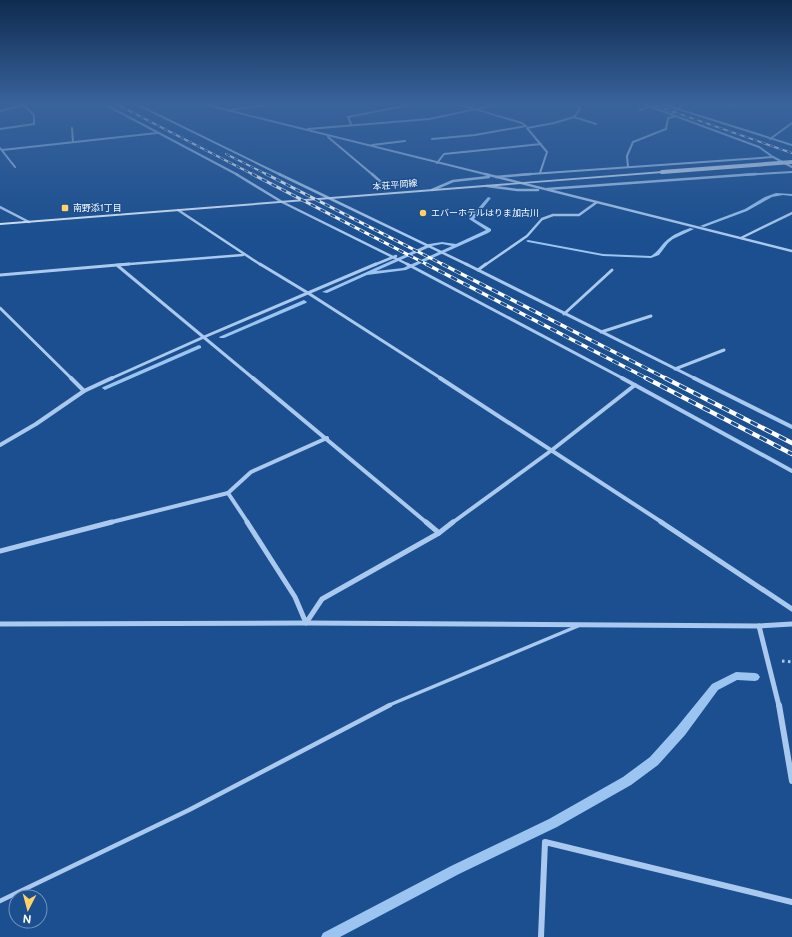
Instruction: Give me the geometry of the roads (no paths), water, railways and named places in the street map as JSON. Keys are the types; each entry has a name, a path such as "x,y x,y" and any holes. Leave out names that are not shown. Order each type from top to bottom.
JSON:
{"main road":[{"name":"本荘平岡線","path":"0,224 792,162"}],"street":[{"path":"0,148 15,167"},
{"path":"2,150 22,148"},
{"path":"186,148 282,202 394,257 635,385 792,471"},
{"path":"226,148 478,270 792,427"},
{"path":"341,148 382,183"},
{"path":"378,148 792,251"},
{"path":"437,163 444,154 505,148"},
{"path":"540,173 547,152 544,148"},
{"path":"628,167 627,156 631,148"},
{"path":"761,148 773,157 792,167"},
{"path":"432,190 453,181 493,177 773,157"},
{"path":"486,185 517,190 543,189 792,172"},
{"path":"478,270 527,236 542,219 553,215 579,215 597,202"},
{"path":"0,207 28,222"},
{"path":"178,210 244,255 308,293 552,450 792,609"},
{"path":"741,238 792,213"},
{"path":"0,275 244,255"},
{"path":"0,445 36,424 84,391 204,337 394,257"},
{"path":"118,266 327,438 439,533"},
{"path":"564,314 612,270"},
{"path":"0,308 84,391"},
{"path":"600,332 651,316"},
{"path":"675,369 724,350"},
{"path":"306,623 322,599 439,533 552,450 635,385"},
{"path":"0,551 228,493 251,472 327,438"},
{"path":"228,493 294,596 306,623"},
{"path":"0,624 306,623 759,626 792,624"},
{"path":"759,626 782,716 792,782"},
{"path":"541,937 545,842 792,902"}],"lane":[{"path":"0,901 189,810 383,708 583,624"}],"waterway":[{"path":"702,226 753,207 766,198 776,194 792,195"},
{"path":"366,274 404,269 486,232 489,230 471,219 489,198"},
{"path":"528,241 603,255 651,257 655,256 666,242 680,233 692,229"},
{"path":"366,274 431,245 442,243 456,245"},
{"path":"325,292 366,274"},
{"path":"222,337 304,302"},
{"path":"105,388 199,347"},
{"path":"327,937 455,870 553,823 627,781 654,761 681,731 715,687 736,676 755,677"}],"railway":[{"path":"201,148 254,175"},
{"path":"777,148 792,153"},
{"path":"226,154 266,174"},
{"path":"252,174 428,265"},
{"path":"266,174 444,265"},
{"path":"426,264 648,379"},
{"path":"442,264 667,379"},
{"path":"646,378 792,454"},
{"path":"665,378 792,443"}],"place":[{"name":"南野添1丁目","path":"65,208"},
{"name":"エバーホテルはりま加古川","path":"423,213"}]}
